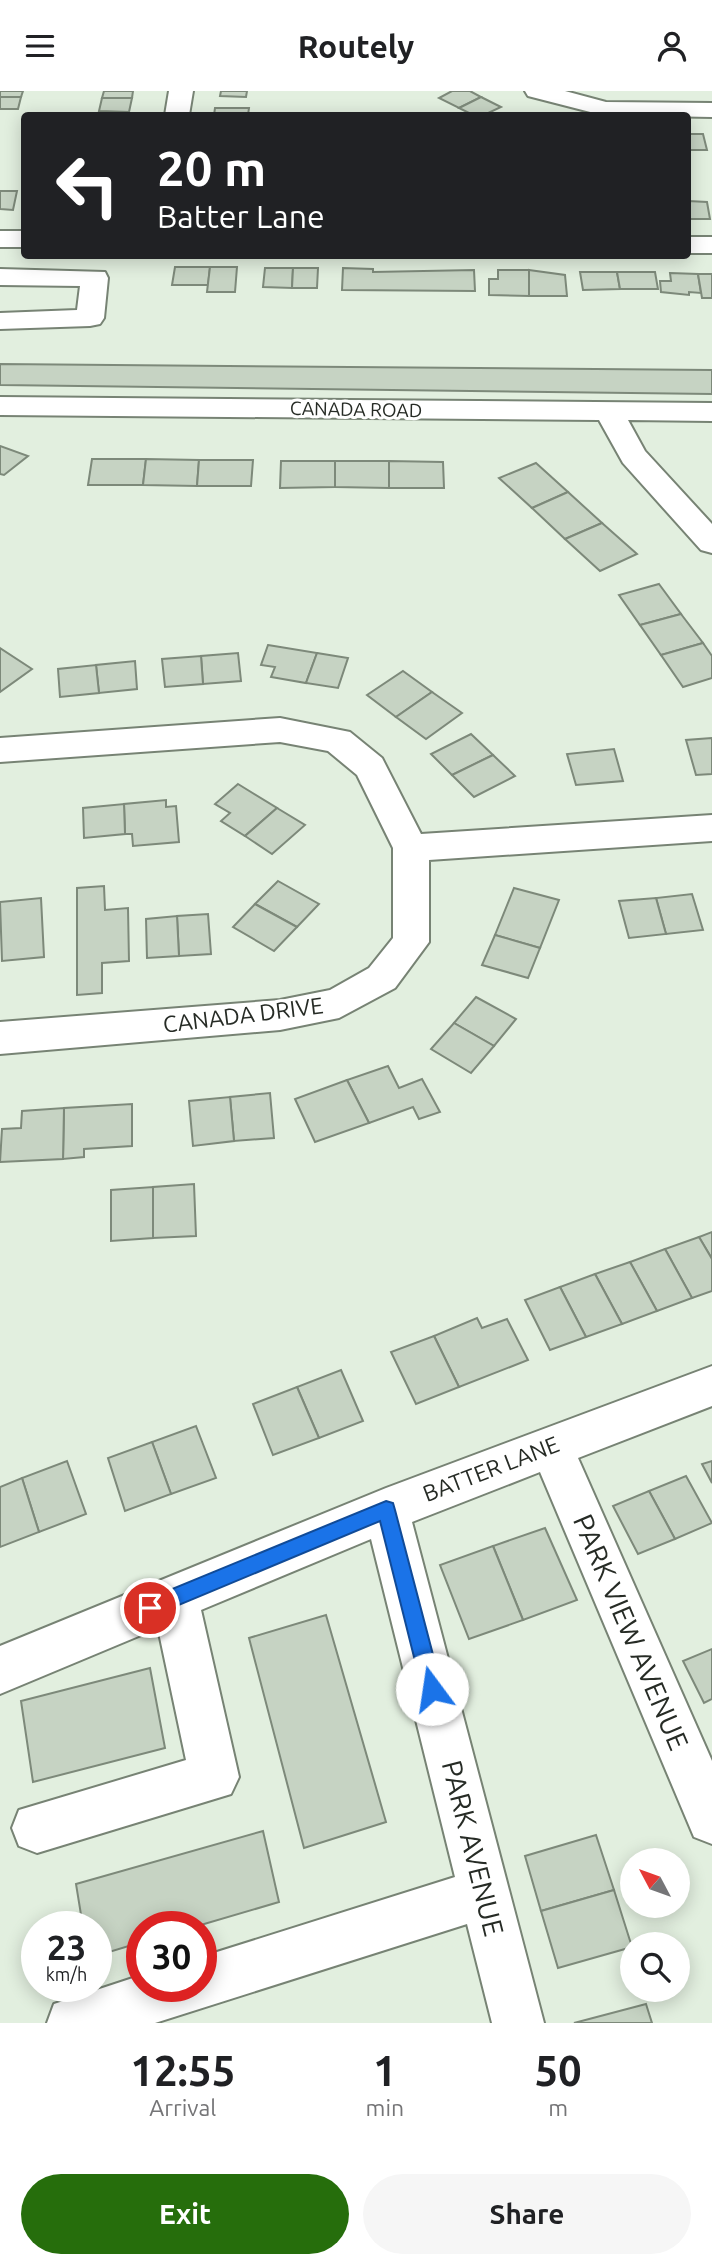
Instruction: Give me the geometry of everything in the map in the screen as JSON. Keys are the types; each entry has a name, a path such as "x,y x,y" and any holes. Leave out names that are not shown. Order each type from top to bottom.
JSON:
{"street":[{"path":"178,112 181,91"},
{"path":"537,91 605,109 712,110"},
{"path":"0,239 21,239"},
{"path":"691,245 712,245"},
{"path":"0,277 95,278 90,318 0,321"},
{"name":"CANADA ROAD","path":"0,406 712,412"},
{"path":"609,412 634,456 712,543"},
{"name":"CANADA DRIVE","path":"0,750 280,730 338,741 370,767 411,848 411,942 382,978 339,1003 280,1015 0,1038"},
{"path":"411,848 712,828"},
{"name":"BATTER LANE","path":"0,1670 386,1510 712,1386"},
{"name":"PARK VIEW AVENUE","path":"551,1446 712,1819"},
{"name":"PARK AVENUE","path":"386,1510 517,2023"},
{"path":"37,1828 214,1777 175,1597"},
{"path":"217,1978 484,1893"},
{"path":"73,2023 139,2002"}],"building":[{"path":"0,91 23,91 21,97 0,97"},
{"path":"104,91 133,91 132,98 102,98"},
{"path":"221,91 247,91 246,97 220,96"},
{"path":"452,91 470,91 481,97 459,108 439,98"},
{"path":"0,97 21,97 18,109 0,109"},
{"path":"481,97 501,107 490,112 467,112 459,108"},
{"path":"102,98 132,98 129,112 99,111"},
{"path":"215,108 249,108 248,112 214,112"},
{"path":"691,134 703,134 707,150 691,150"},
{"path":"0,191 17,191 13,210 0,209"},
{"path":"691,201 707,202 710,219 691,219"},
{"path":"175,267 210,267 208,285 172,285"},
{"path":"210,267 237,267 235,292 207,292"},
{"path":"265,268 293,268 292,288 263,287"},
{"path":"293,268 318,268 317,288 292,288"},
{"path":"343,268 373,269 373,272 474,270 475,291 342,290"},
{"path":"498,270 529,270 529,296 489,295 489,279 498,279"},
{"path":"529,270 565,275 567,296 529,296"},
{"path":"580,272 617,272 620,289 583,290"},
{"path":"617,272 655,272 658,289 620,289"},
{"path":"670,273 698,274 701,293 689,292 689,295 661,292 660,281 671,281"},
{"path":"698,274 712,274 712,298 702,298"},
{"path":"0,364 712,370 712,394 0,385"},
{"path":"0,446 28,456 4,475 0,474"},
{"path":"92,459 146,459 143,485 88,485"},
{"path":"146,459 199,460 197,486 143,485"},
{"path":"199,460 253,460 251,486 197,486"},
{"path":"281,461 335,461 335,487 280,488"},
{"path":"335,461 389,461 389,488 335,487"},
{"path":"389,461 443,462 444,488 389,488"},
{"path":"536,463 568,492 532,508 499,478"},
{"path":"568,492 602,523 565,539 532,508"},
{"path":"602,523 637,554 600,571 565,539"},
{"path":"659,584 681,614 640,625 619,595"},
{"path":"681,614 703,643 661,655 640,625"},
{"path":"703,643 712,656 712,678 683,687 661,655"},
{"path":"268,645 317,653 306,683 271,677 275,667 261,665"},
{"path":"0,648 32,669 0,692"},
{"path":"238,653 241,681 203,684 201,656"},
{"path":"317,653 348,658 338,688 306,683"},
{"path":"201,656 203,684 165,687 162,659"},
{"path":"135,661 137,689 99,693 96,665"},
{"path":"96,665 99,693 60,697 58,669"},
{"path":"403,671 432,692 396,717 367,695"},
{"path":"432,692 462,713 426,739 396,717"},
{"path":"471,734 493,755 452,775 431,754"},
{"path":"712,738 712,774 696,775 686,740"},
{"path":"614,749 623,781 576,785 567,754"},
{"path":"493,755 515,776 474,797 452,775"},
{"path":"238,784 277,808 245,836 221,821 230,813 215,804"},
{"path":"166,800 166,807 176,806 179,842 133,846 132,834 125,834 124,804"},
{"path":"124,804 125,834 84,838 83,808"},
{"path":"277,808 305,825 272,854 245,836"},
{"path":"278,881 319,904 297,927 255,904"},
{"path":"104,886 105,910 128,908 129,961 102,963 102,993 77,995 77,888"},
{"path":"514,888 559,900 540,948 495,935"},
{"path":"692,894 703,930 666,934 656,898"},
{"path":"41,898 44,957 2,961 0,902"},
{"path":"656,898 666,934 629,938 619,901"},
{"path":"255,904 297,927 274,951 233,927"},
{"path":"208,914 211,954 179,956 177,916"},
{"path":"177,916 179,956 147,958 146,919"},
{"path":"495,935 540,948 528,978 482,965"},
{"path":"476,997 516,1019 494,1046 454,1023"},
{"path":"454,1023 494,1046 471,1073 431,1049"},
{"path":"388,1066 399,1088 422,1079 440,1112 419,1119 413,1107 369,1123 347,1080"},
{"path":"347,1080 369,1123 315,1142 295,1099"},
{"path":"270,1093 274,1138 234,1141 230,1097"},
{"path":"230,1097 234,1141 193,1146 189,1101"},
{"path":"132,1104 132,1146 84,1149 84,1157 63,1159 64,1108"},
{"path":"64,1108 63,1159 0,1162 2,1129 21,1128 22,1111"},
{"path":"194,1184 196,1236 153,1238 153,1187"},
{"path":"153,1187 153,1238 111,1241 111,1190"},
{"path":"712,1232 712,1259 699,1237"},
{"path":"699,1237 712,1259 712,1291 692,1298 665,1249"},
{"path":"665,1249 692,1298 657,1311 630,1262"},
{"path":"630,1262 657,1311 622,1324 595,1274"},
{"path":"595,1274 622,1324 586,1337 560,1287"},
{"path":"560,1287 586,1337 550,1350 525,1300"},
{"path":"477,1318 482,1328 507,1319 528,1360 459,1387 434,1336"},
{"path":"434,1336 459,1387 416,1404 391,1352"},
{"path":"341,1370 363,1421 319,1438 297,1387"},
{"path":"297,1387 319,1438 273,1455 253,1404"},
{"path":"196,1426 216,1478 171,1494 152,1442"},
{"path":"152,1442 171,1494 125,1511 108,1458"},
{"path":"67,1461 86,1514 39,1532 22,1478"},
{"path":"712,1461 712,1483 702,1464"},
{"path":"686,1476 712,1523 675,1539 649,1491"},
{"path":"22,1478 39,1532 0,1547 0,1487"},
{"path":"649,1491 675,1539 638,1554 613,1506"},
{"path":"545,1528 577,1600 523,1620 493,1546"},
{"path":"493,1546 523,1620 469,1639 440,1565"},
{"path":"326,1615 386,1822 304,1848 249,1638"},
{"path":"712,1649 712,1699 704,1703 683,1661"},
{"path":"150,1668 165,1748 33,1782 21,1701"},
{"path":"263,1831 279,1902 217,1920 217,1911 126,1911 126,1947 112,1951 112,1911 80,1911 76,1884"},
{"path":"596,1835 614,1890 541,1911 525,1856"},
{"path":"614,1890 620,1918 623,1918 627,1932 620,1932 620,1950 558,1968 541,1911"},
{"path":"646,2004 652,2023 574,2023"}],"route":[{"path":"150,1608 386,1510 432,1689"}]}
